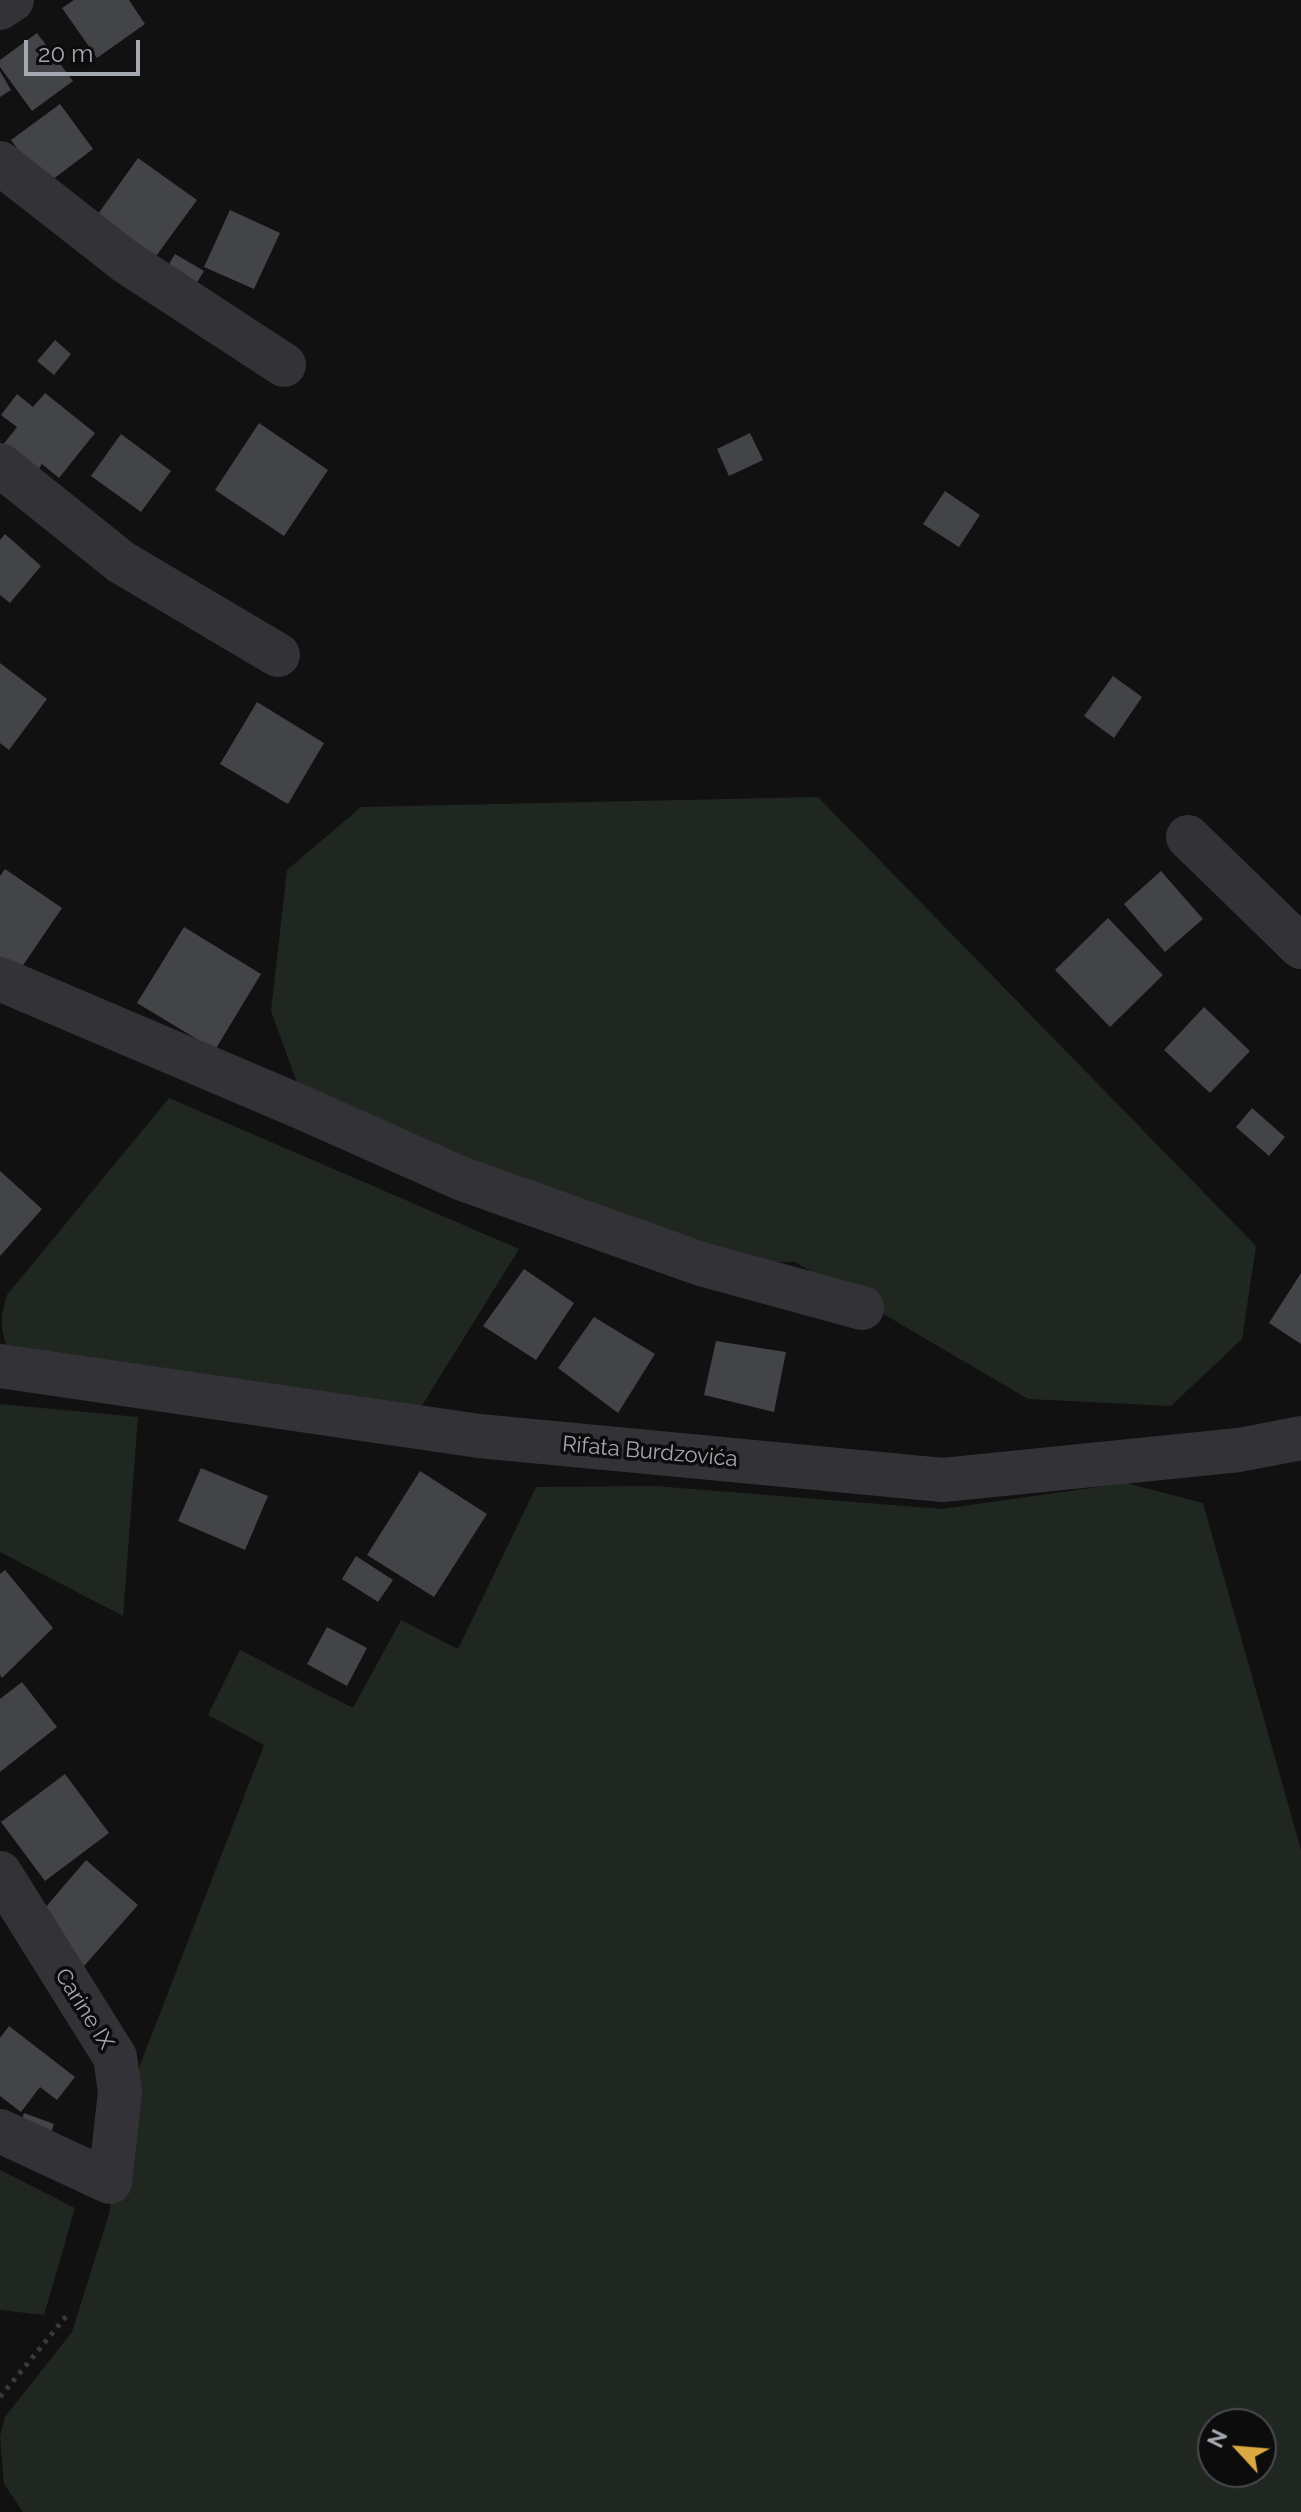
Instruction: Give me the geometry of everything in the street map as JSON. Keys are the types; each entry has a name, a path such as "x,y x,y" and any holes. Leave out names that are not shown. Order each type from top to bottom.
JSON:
{"street":[{"path":"0,8 12,0"},
{"path":"0,163 125,261 284,365"},
{"path":"0,465 121,562 278,655"},
{"path":"1188,837 1301,947"},
{"path":"0,979 460,1178 701,1264 862,1308"},
{"name":"Rifata Burdzovića","path":"0,1366 479,1436 943,1480 1239,1450 1301,1438"},
{"path":"1239,1450 1301,1472"},
{"name":"Carine IX","path":"0,1873 115,2057 120,2092 110,2182 0,2131"}],"path":[{"path":"0,2397 68,2314"}],"shaded area":[{"path":"818,797 1256,1246 1242,1339 1171,1406 1028,1399 795,1262 685,1263 299,1088 271,1011 287,870 361,807"},
{"path":"169,1098 519,1249 421,1407 8,1350 2,1322 7,1295"},
{"path":"0,1404 138,1417 123,1616 0,1552"},
{"path":"1126,1483 1203,1503 1301,1850 1301,2512 23,2512 4,2484 0,2436 5,2417 72,2332 109,2214 126,2101 264,1745 208,1715 240,1650 353,1708 401,1620 458,1649 536,1487 655,1486 942,1509"},
{"path":"0,2170 75,2208 44,2315 0,2310"}],"building":[{"path":"74,0 129,0 145,24 97,58 62,8"},
{"path":"37,33 73,81 32,111 0,67 0,60"},
{"path":"0,71 11,90 0,97"},
{"path":"60,104 93,149 44,186 11,140"},
{"path":"138,158 197,200 151,263 93,221"},
{"path":"230,210 280,233 254,289 204,267"},
{"path":"175,254 204,271 192,291 163,274"},
{"path":"55,340 71,354 54,375 37,361"},
{"path":"45,393 95,433 59,478 42,464 36,473 2,446 17,427 1,415 17,394 33,407"},
{"path":"259,423 328,470 284,536 215,490"},
{"path":"750,433 763,460 729,476 717,449"},
{"path":"121,434 171,471 141,512 91,476"},
{"path":"945,491 980,515 959,547 923,524"},
{"path":"5,534 41,566 10,603 0,595 0,540"},
{"path":"0,663 47,699 9,750 0,743"},
{"path":"1113,676 1142,697 1114,738 1084,716"},
{"path":"257,702 324,743 288,804 220,764"},
{"path":"5,869 62,908 13,980 0,971 0,876"},
{"path":"1161,871 1203,919 1165,952 1124,904"},
{"path":"1108,918 1163,975 1110,1027 1055,970"},
{"path":"184,927 261,974 215,1050 137,1003"},
{"path":"1204,1007 1250,1051 1210,1093 1164,1050"},
{"path":"1252,1108 1285,1137 1269,1156 1236,1127"},
{"path":"0,1171 42,1209 0,1256"},
{"path":"524,1269 574,1303 536,1360 483,1326"},
{"path":"1301,1273 1301,1344 1269,1323"},
{"path":"594,1317 655,1354 618,1413 558,1368"},
{"path":"716,1341 786,1352 774,1412 704,1395"},
{"path":"201,1468 268,1496 245,1550 178,1521"},
{"path":"420,1471 487,1514 434,1597 367,1555"},
{"path":"356,1556 393,1580 378,1602 342,1579"},
{"path":"5,1570 53,1628 2,1678 0,1574"},
{"path":"327,1627 367,1648 347,1686 307,1664"},
{"path":"22,1682 57,1727 0,1772 0,1699"},
{"path":"65,1774 109,1833 45,1881 1,1822"},
{"path":"86,1860 138,1905 84,1966 33,1922"},
{"path":"9,2026 75,2077 57,2100 40,2087 21,2112 0,2096 0,2038"},
{"path":"24,2113 54,2124 47,2144 17,2133"}]}
